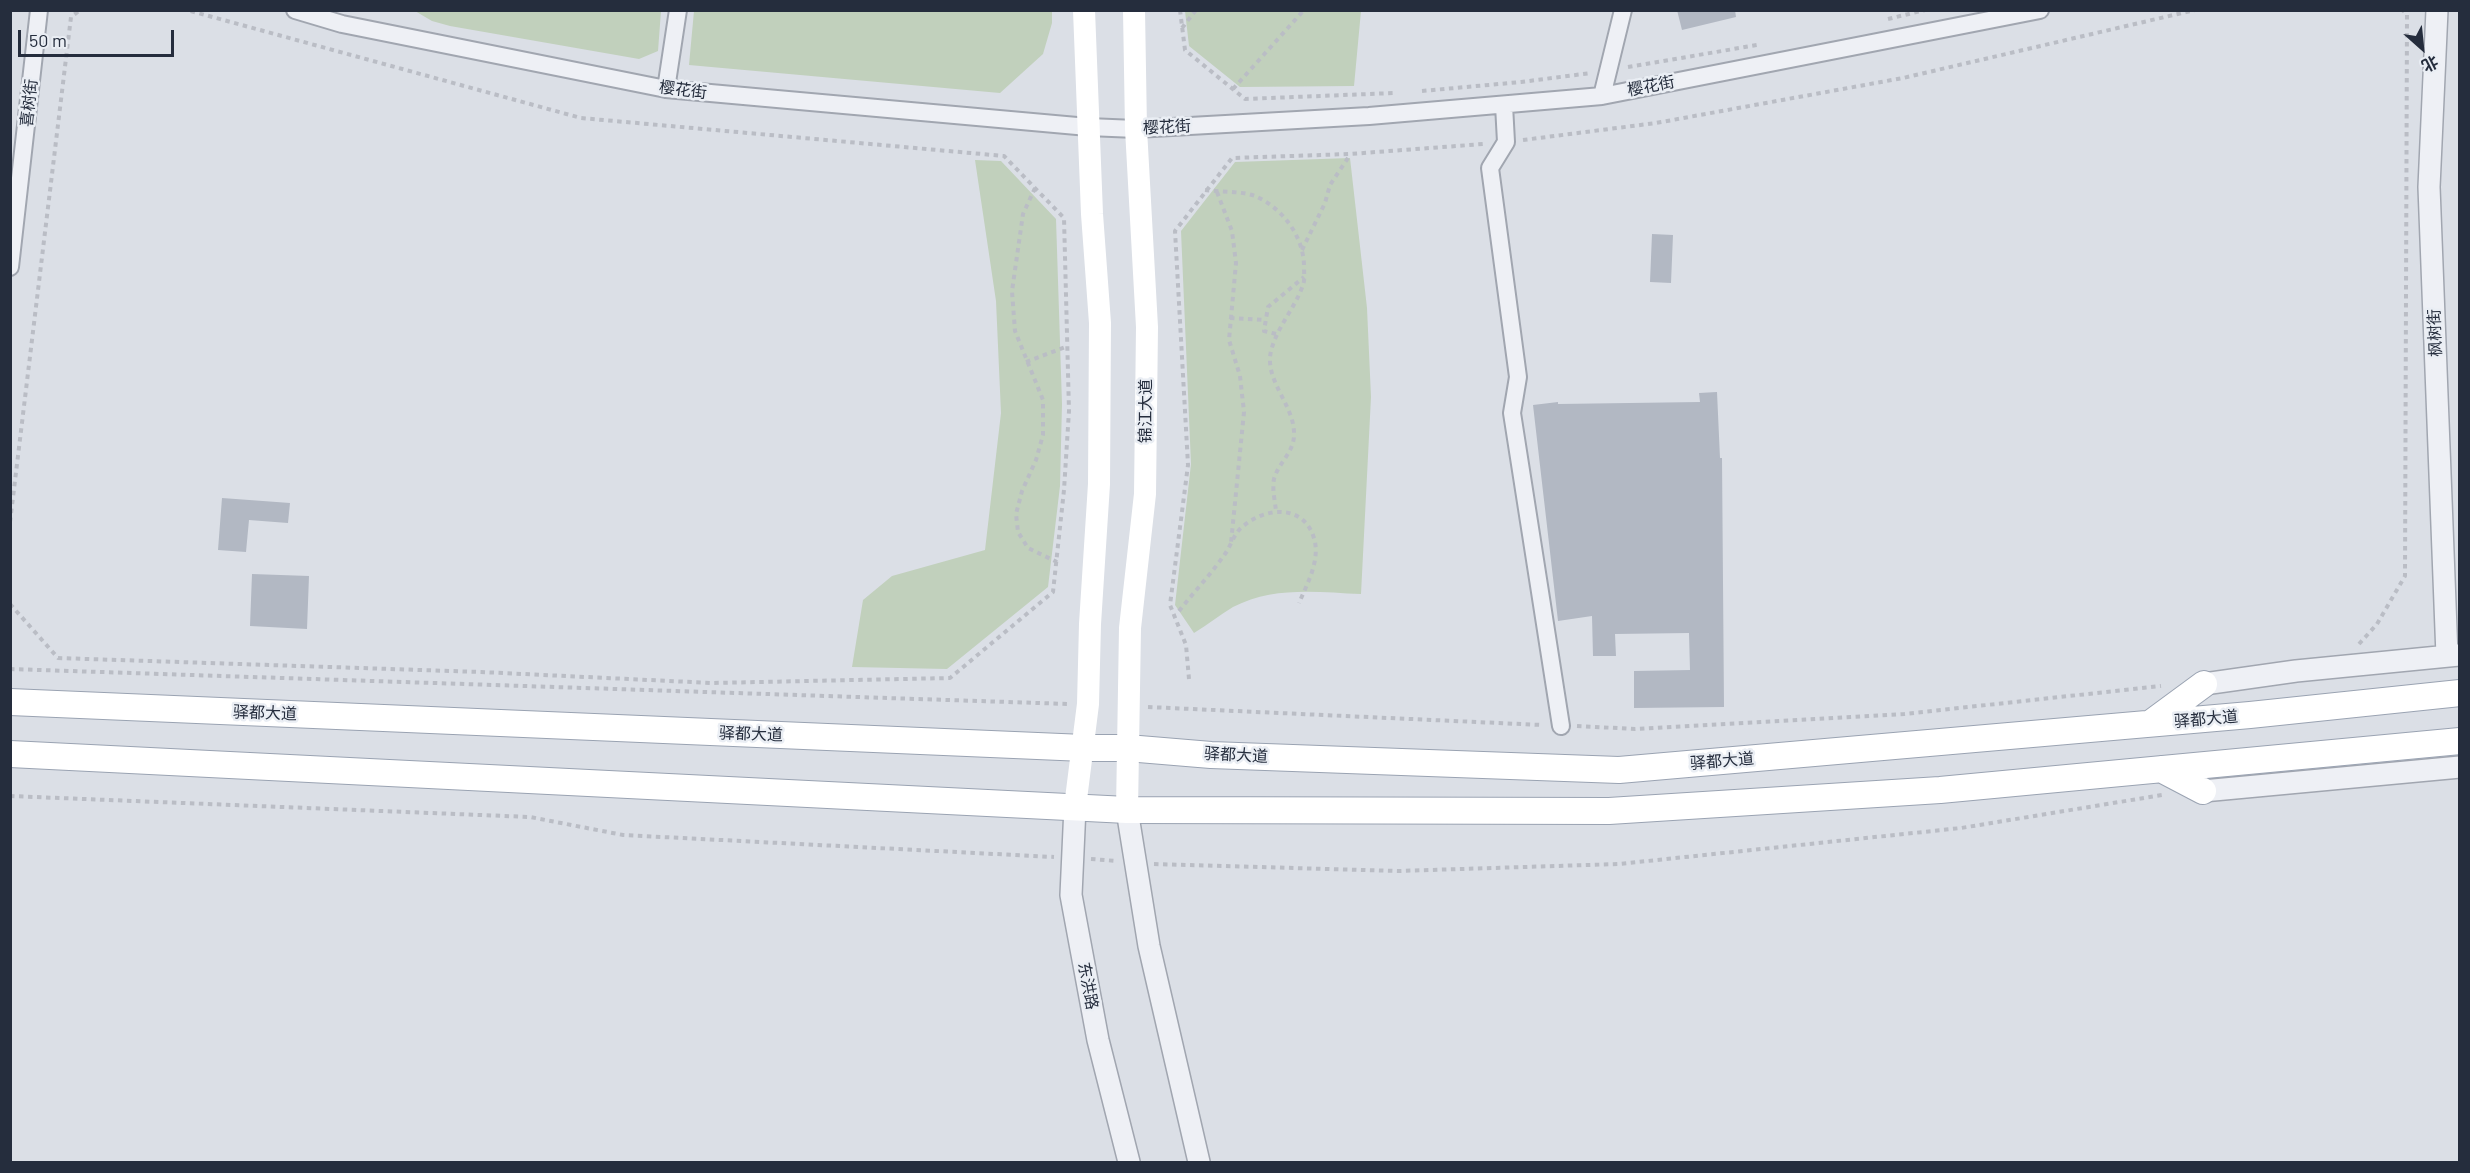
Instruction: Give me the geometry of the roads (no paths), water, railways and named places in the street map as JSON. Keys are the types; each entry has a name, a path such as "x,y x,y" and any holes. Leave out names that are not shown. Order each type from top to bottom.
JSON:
{"main road":[{"path":"1075,807 1088,704 1089,624 1099,473 1100,322 1088,127 1084,10"},
{"name":"锦江大道","path":"1127,810 1130,628 1145,494 1147,327 1136,129 1134,10"},
{"path":"2151,723 2204,684"},
{"name":"驿都大道","path":"10,702 1619,770 2460,693"},
{"path":"10,754 1127,810 1610,811 1940,790 2460,741"},
{"path":"2161,769 2203,791"}],"street":[{"name":"喜树街","path":"10,267 39,10"},
{"name":"樱花街","path":"295,10 343,17 666,89 1088,127 1136,129 1369,116 1602,96 2040,10"},
{"path":"666,89 678,10"},
{"path":"1602,96 1623,10"},
{"name":"枫树街","path":"2438,10 2429,188 2453,656"},
{"path":"1504,105 1506,142 1490,168 1518,377 1512,413 1561,726"},
{"path":"2204,684 2296,671 2453,656"},
{"path":"2203,791 2460,767"},
{"name":"东洪路","path":"1075,807 1071,895 1098,1040 1130,1162"},
{"path":"1127,810 1149,946 1199,1162"}]}
